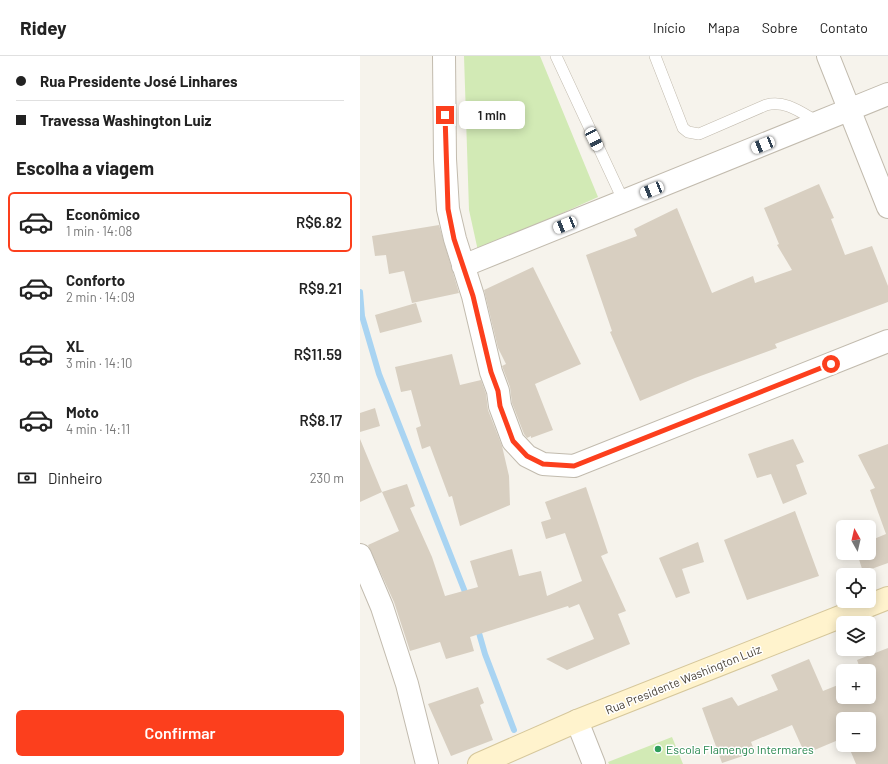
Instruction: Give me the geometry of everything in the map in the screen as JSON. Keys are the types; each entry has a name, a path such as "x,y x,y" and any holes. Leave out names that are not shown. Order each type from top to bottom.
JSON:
{"main road":[{"name":"Rua Presidente Washington Luiz","path":"479,764 577,721 888,598"}],"street":[{"path":"444,56 445,159 448,209 463,266 473,296 491,372 498,391 500,406 513,441 527,456 543,464 574,466 888,341"},
{"path":"828,56 888,207"},
{"path":"463,266 888,94"},
{"path":"360,555 382,607 407,684 427,764"},
{"path":"577,721 594,764"}],"lane":[{"path":"556,56 624,202"},
{"path":"655,56 683,128 688,132 699,134 766,105 777,102 785,104 818,122"}],"green space":[{"path":"464,56 540,56 598,197 478,251 469,210"},
{"name":"Escola Flamengo Intermares","path":"672,737 683,764 609,764 608,762"}],"building":[{"path":"819,184 834,218 831,219 845,255 872,246 888,286 888,302 775,344 777,348 695,378 640,401 610,332 612,331 586,255 637,236 634,229 677,208 712,293 753,276 755,283 792,270 777,245 779,244 764,208"},
{"path":"439,225 459,293 412,303 404,271 389,274 386,255 375,256 372,236"},
{"path":"533,267 581,364 535,384 553,430 527,438 512,403 510,387 502,366 506,364 498,348 484,290"},
{"path":"416,303 422,322 380,333 375,315"},
{"path":"452,354 460,385 481,380 486,394 488,410 502,446 509,476 510,505 460,526 452,496 449,497 430,446 422,449 416,428 421,426 411,390 401,392 395,367"},
{"path":"375,408 380,426 360,432 360,413"},
{"path":"360,439 382,492 360,502"},
{"path":"793,439 804,462 796,465 807,494 783,504 771,474 757,478 748,454"},
{"path":"888,444 888,563 874,568 862,568 859,560 876,560 876,538 886,534 870,490 875,488 858,455"},
{"path":"407,484 415,506 410,508 432,557 445,596 478,587 470,561 512,549 519,576 541,571 547,596 582,581 565,533 546,539 541,522 551,519 545,502 586,487 608,553 601,556 626,611 618,614 630,644 567,670 546,659 594,639 579,604 569,608 568,606 470,637 474,651 446,659 440,642 410,651 394,602 368,545 399,531 382,492"},
{"path":"795,511 819,576 747,600 724,540"},
{"path":"698,542 704,562 682,569 690,593 676,598 659,558"},
{"path":"888,648 888,764 856,764 851,752 876,752 876,712 836,712 836,741 805,754 792,725 751,742 755,752 722,763 702,708 732,697 738,706 778,690 771,675 809,659 823,691 836,686 836,704 876,704 876,664 858,664 857,660 867,656 876,656 876,653"},
{"path":"478,687 484,703 480,705 493,740 451,756 428,704"}],"waterway":[{"path":"360,292 362,316 379,374 467,597"},
{"path":"477,626 485,654 514,730"}],"place":[{"name":"Escola Flamengo Intermares","path":"658,749"}],"route":[{"path":"445,115 445,159 448,209 454,239 473,296 491,372 498,391 500,406 513,441 527,456 543,464 574,466 831,364"}]}
